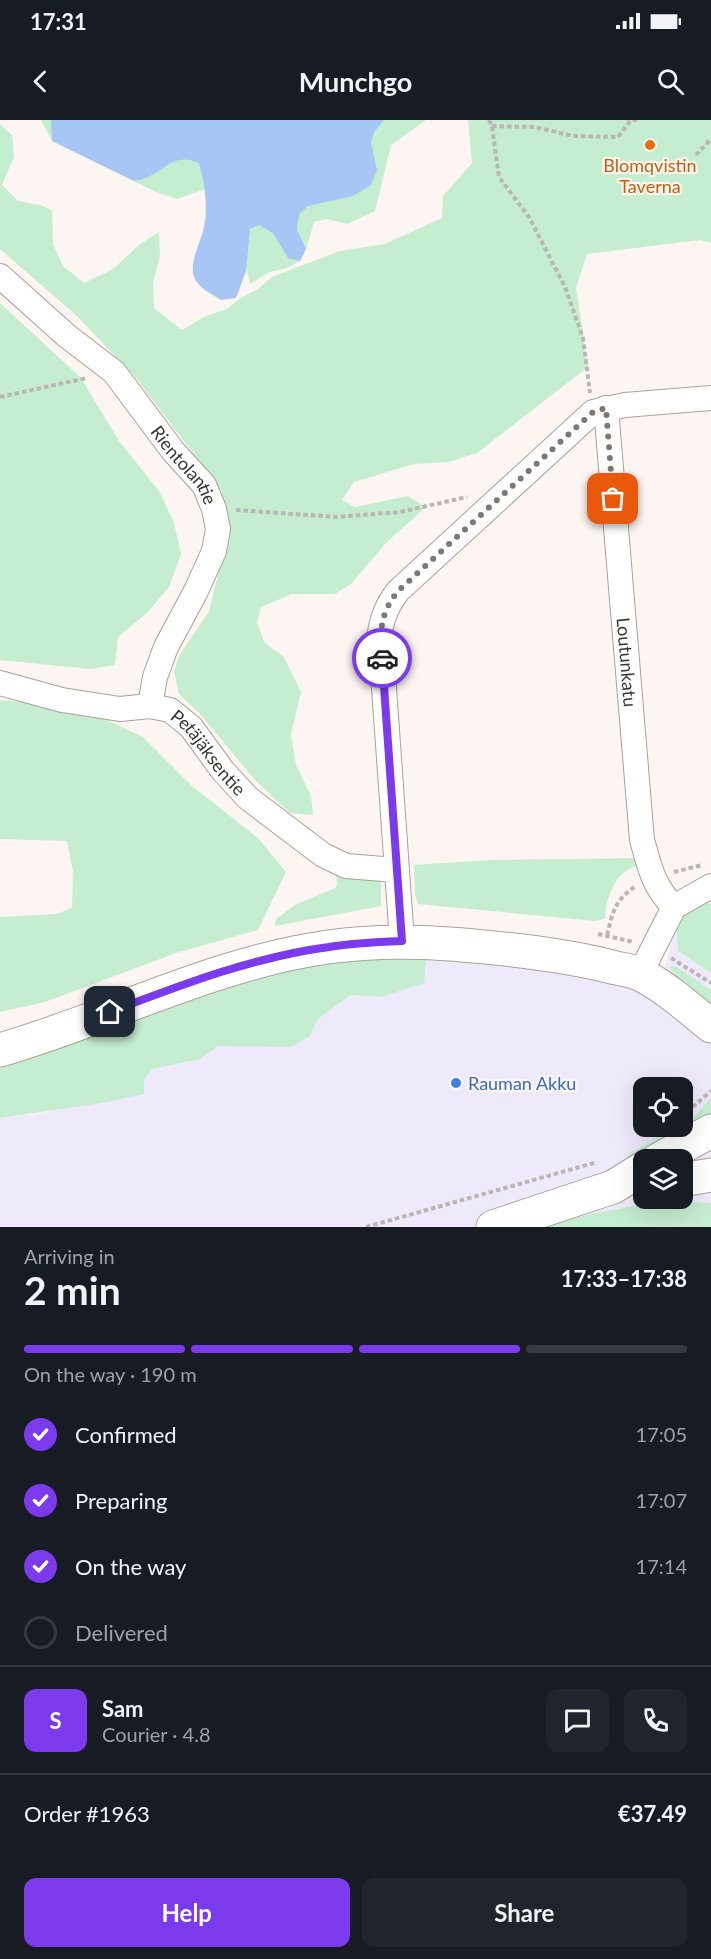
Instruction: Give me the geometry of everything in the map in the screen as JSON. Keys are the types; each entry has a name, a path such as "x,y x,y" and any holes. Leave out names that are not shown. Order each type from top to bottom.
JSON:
{"street":[{"name":"Rientolantie","path":"0,276 67,336 114,372 173,451 204,485 214,509 218,529 214,550 196,591 166,647 155,677 150,706"},
{"path":"402,941 380,632 382,618 389,602 398,591 585,420 593,412 599,400 711,398"},
{"name":"Loutunkatu","path":"599,400 642,840 652,877 661,894 674,907"},
{"name":"Petäjäksentie","path":"0,683 62,700 120,709 150,706 170,710 191,727 223,771 248,798 323,855 346,866 396,870"},
{"path":"640,974 674,907 711,886"},
{"path":"0,1050 51,1034 175,987 240,967 327,947 402,941 538,953 591,961 640,974 681,1000 711,1026"},
{"path":"678,1149 711,1131"},
{"path":"492,1227 633,1172"},
{"path":"693,1178 711,1174"}],"path":[{"path":"489,120 492,126 499,177 529,217 565,287 583,338 599,400"},
{"path":"492,126 535,127 573,136 618,137 631,120 640,120"},
{"path":"696,155 711,139"},
{"path":"0,398 114,372"},
{"path":"214,509 336,517 400,512 468,497"},
{"path":"693,1107 711,1091"},
{"path":"366,1227 619,1178"}],"shaded area":[{"path":"711,903 711,1203 693,1202 693,1149 633,1149 633,1206 576,1217 543,1227 0,1227 0,1118 36,1114 144,1093 144,1079 152,1069 200,1059 217,1046 291,1047 309,1036 317,1020 350,995 381,997 402,941 660,985 676,925"}],"green space":[{"path":"41,120 214,120 205,189 177,199 156,192 52,141"},
{"path":"328,120 426,120 391,145 375,211 347,224 327,219 314,222 300,261 287,268 269,272 250,284 241,247 274,160"},
{"path":"468,120 711,120 711,243 700,240 587,254 576,287 588,367 477,453 449,462 414,464 354,482 342,500 355,507 408,496 426,507 387,542 351,584 335,594 292,594 261,607 257,622 264,642 284,657 301,692 291,734 296,765 311,796 313,815 290,813 255,780 200,714 179,694 174,671 179,656 209,611 224,550 222,491 136,378 77,316 0,249 0,124 12,135 14,157 2,185 18,201 52,210 53,244 63,266 84,283 113,269 140,244 159,232 160,256 153,283 154,308 182,330 204,317 227,309 272,277 340,251 385,244 442,218 443,196 472,163"},
{"path":"0,303 81,378 119,441 159,491 174,523 181,554 169,587 149,611 118,637 115,665 90,669 0,660"},
{"path":"0,700 77,706 143,737 192,786 258,838 286,872 258,930 176,953 45,1002 0,1012 0,917 56,914 72,908 73,872 67,841 0,839"},
{"path":"639,858 639,866 624,873 613,886 607,902 605,919 595,921 418,904 415,894 414,865 490,860"},
{"path":"336,871 367,876 381,883 381,906 275,926 276,919 295,905 335,888 337,885"},
{"path":"711,903 711,973 678,951 677,931 678,924 685,913"},
{"path":"426,958 424,983 381,997 350,995 317,1020 310,1036 291,1047 218,1046 200,1059 152,1069 144,1079 144,1094 102,1103 0,1118 0,1061 261,975 331,960"},
{"path":"675,966 711,990 711,1006 674,977 670,967"},
{"path":"711,1098 711,1119 693,1128 693,1118"},
{"path":"659,1137 675,1137 651,1149 637,1149"},
{"path":"633,1151 633,1158 627,1157"},
{"path":"693,1202 711,1203 711,1227 543,1227 633,1206 633,1209 693,1209"}],"water":[{"path":"51,120 384,120 374,132 371,143 377,170 371,185 353,196 308,206 299,214 297,230 306,249 300,261 288,258 273,233 259,225 250,229 246,271 236,298 221,300 199,284 193,271 206,211 199,163 180,160 153,175 134,181 52,141"}],"way so far":[{"path":"382,658 380,632 382,618 389,602 398,591 593,412 606,408 613,499"}],"place":[{"name":"Blomqvistin Taverna","path":"650,145"},
{"name":"Rauman Akku","path":"456,1083"}],"route":[{"path":"110,1012 175,987 281,956 327,947 402,941 382,658"}]}
